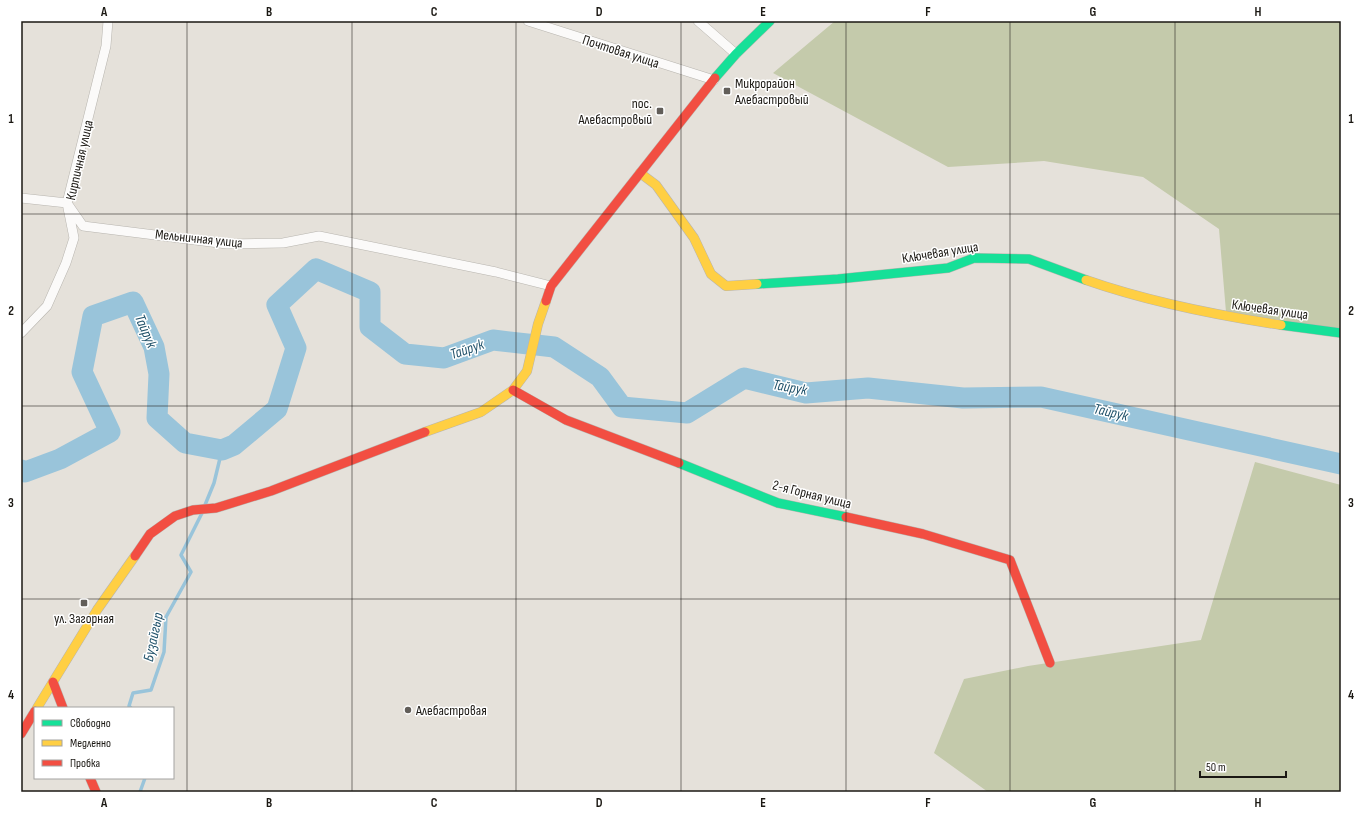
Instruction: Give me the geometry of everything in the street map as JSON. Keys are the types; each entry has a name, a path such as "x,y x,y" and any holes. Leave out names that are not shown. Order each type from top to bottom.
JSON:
{"street":[{"name":"Кирпичная улица","path":"21,333 47,306 66,263 74,238 67,203 106,46 108,21"},
{"name":"Почтовая улица","path":"528,21 714,80"},
{"path":"698,21 736,54"},
{"path":"38,707 97,610 150,534 175,516 193,510 216,508 271,491 385,446 481,412 513,390 527,371 538,324 551,286 714,80 736,54 770,21"},
{"name":"Ключевая улица","path":"640,173 656,185 694,238 711,274 726,286 838,279 948,268 974,258 1029,260 1115,290 1220,316 1341,332"},
{"path":"21,198 67,203"},
{"name":"Мельничная улица","path":"67,203 83,226 227,244 283,243 319,236 496,272 551,286"},
{"name":"2-я Горная улица","path":"513,390 566,420 626,441 778,503 923,534 1010,560 1050,663"},
{"path":"53,682 63,707"},
{"path":"21,734 34,713"},
{"path":"90,779 96,792"}],"green space":[{"path":"835,21 1341,21 1341,329 1226,312 1219,229 1143,177 1044,161 948,167 773,73"},
{"path":"1255,462 1341,485 1341,792 988,792 934,753 964,679 1028,666 1201,640"}],"waterway":[{"name":"Тайрук","path":"21,470 25,472 60,459 110,432 82,372 93,316 133,302 154,347 159,374 157,418 185,443 222,450 234,445 277,409 296,348 277,305 316,269 370,292 370,327 405,354 444,358 493,340 554,347 600,377 622,407 687,413 744,378 806,393 868,388 963,398 1041,397 1341,464"},
{"name":"Бузайгыр","path":"205,505 214,483 222,450"},
{"name":"Бузайгыр","path":"130,707 133,693 151,690 164,652 166,617 191,572 181,555 202,513"},
{"name":"Бузайгыр","path":"140,792 145,779"}],"traffic: fast":[{"path":"715,78 736,54 770,21"},
{"path":"757,284 838,279 948,268 974,258 1029,259 1086,280"},
{"path":"1281,325 1341,333"},
{"path":"679,463 778,503 846,517"}],"traffic: slow":[{"path":"640,173 656,185 694,238 711,274 726,286 757,284"},
{"path":"1086,280 1134,295 1182,307 1281,325"},
{"path":"425,432 481,412 513,390 527,371 538,324 546,301"},
{"path":"38,707 97,610 135,556"}],"traffic: jam":[{"path":"546,301 551,286 715,78"},
{"path":"513,390 566,420 679,463"},
{"path":"135,556 150,534 175,516 193,510 216,508 271,491 425,432"},
{"path":"846,517 923,534 1010,560 1050,663"},
{"path":"53,682 63,707"},
{"path":"21,734 34,713"},
{"path":"90,779 96,792"}],"place":[{"name":"Микрорайон Алебастровый","path":"727,91"},
{"name":"пос. Алебастровый","path":"660,111"},
{"name":"ул. Загорная","path":"84,603"},
{"name":"Алебастровая","path":"408,710"}]}
